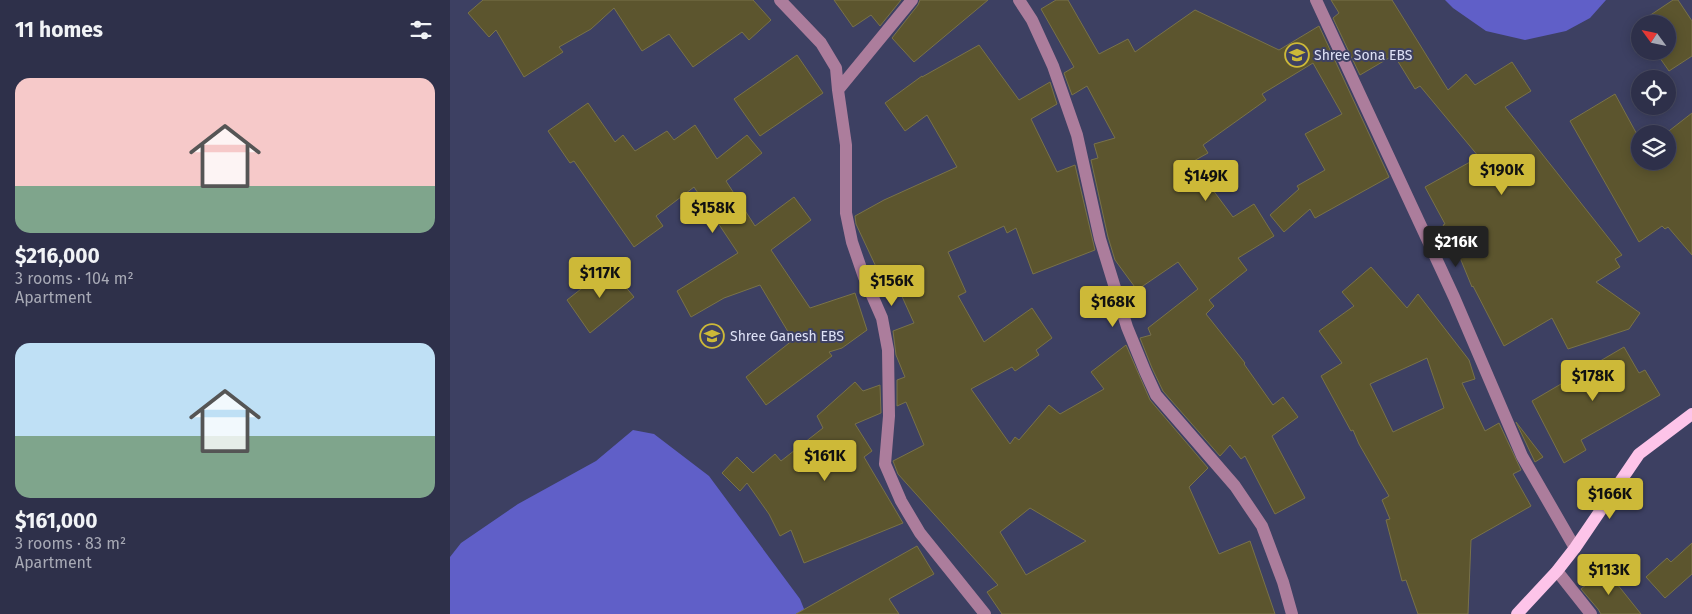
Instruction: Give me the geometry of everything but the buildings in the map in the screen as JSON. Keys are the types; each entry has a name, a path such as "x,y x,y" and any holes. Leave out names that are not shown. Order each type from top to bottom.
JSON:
{"main road":[{"path":"1517,614 1575,548 1638,454 1692,414"}],"street":[{"path":"780,0 821,43 836,68 846,145 846,213 852,242 864,277 882,318 888,350 889,416 885,464 901,501 920,533 985,614"},
{"path":"838,90 912,0"},
{"path":"1019,0 1032,20 1053,66 1078,135 1100,239 1127,327 1145,371 1156,395 1235,486 1262,526 1283,582 1292,614"},
{"path":"1316,0 1450,288 1522,456 1575,548"},
{"path":"1556,571 1591,614"}],"shaded area":[{"path":"1445,0 1606,0 1590,18 1566,31 1525,40 1486,31 1453,8"},
{"path":"633,430 654,434 709,476 800,599 806,614 450,614 450,557 461,543 518,504 596,461"}],"place":[{"name":"Shree Sona EBS","path":"1297,55"},
{"name":"Shree Ganesh EBS","path":"712,336"}]}
